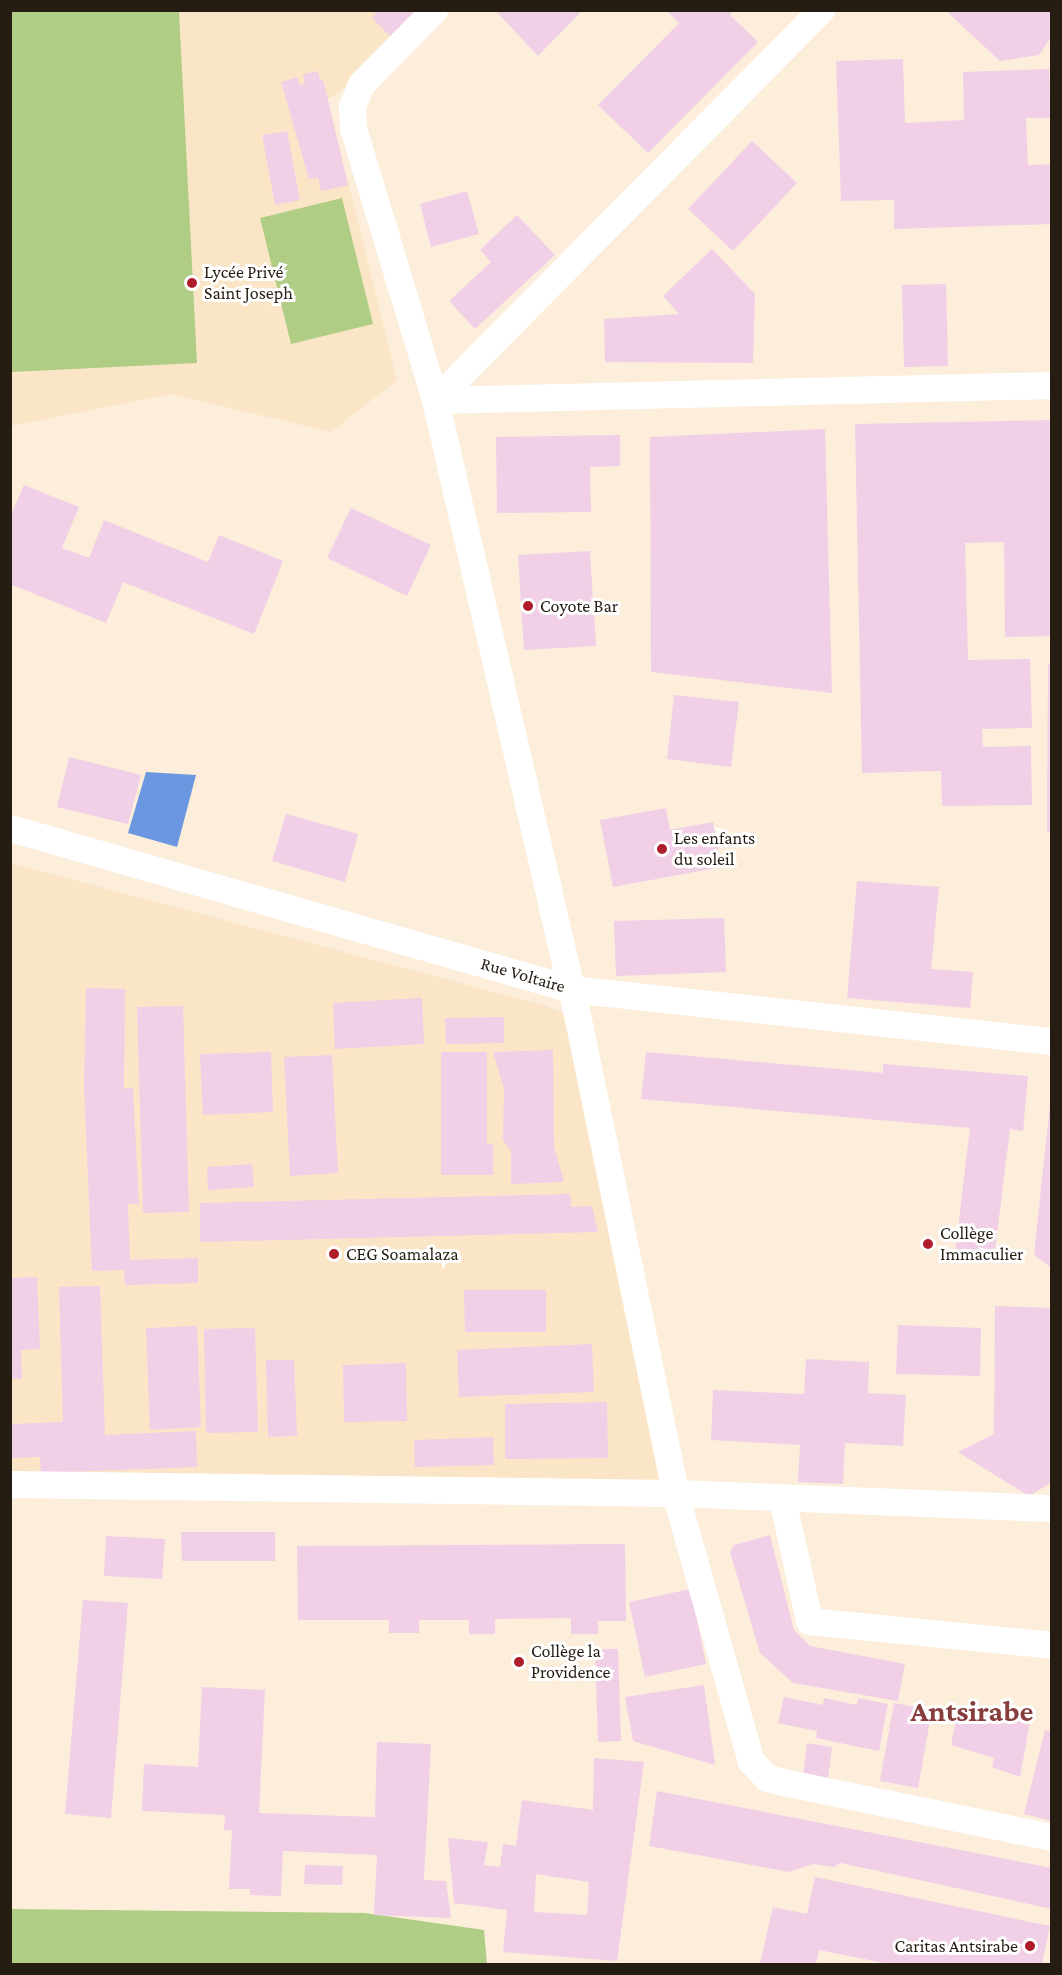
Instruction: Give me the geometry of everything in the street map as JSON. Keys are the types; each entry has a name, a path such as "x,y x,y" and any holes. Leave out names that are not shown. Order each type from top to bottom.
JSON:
{"street":[{"path":"434,10 361,84 352,106 353,128 435,400 570,989 675,1493 751,1761 767,1778 1052,1837"},
{"path":"435,400 821,10"},
{"path":"435,400 1052,385"},
{"name":"Rue Voltaire","path":"10,828 570,989 1052,1041"},
{"path":"10,1484 675,1493 1052,1508"},
{"path":"782,1498 809,1621 1052,1646"}],"shaded area":[{"name":"Lycée Privé Saint Joseph","path":"11,11 425,11 356,80 328,100 397,380 331,432 171,394 11,426"},
{"path":"10,863 543,1005 578,1019 675,1493 11,1484"}],"green space":[{"path":"10,11 179,11 197,363 11,372"},
{"path":"342,198 373,324 291,344 260,218"},
{"path":"11,1909 365,1913 484,1930 487,1964 11,1964"}],"water":[{"path":"146,772 196,775 177,847 128,833"}],"building":[{"path":"379,10 420,10 392,38 372,18"},
{"path":"495,10 583,10 538,56"},
{"path":"666,10 734,10 730,15 758,42 648,153 598,105 679,23"},
{"path":"945,10 1052,10 1052,36 1039,55 1000,61"},
{"path":"903,59 905,123 964,120 963,72 1049,69 1051,118 1026,118 1028,165 1052,164 1052,224 894,229 894,200 841,201 836,61"},
{"path":"318,71 320,80 323,79 348,185 321,191 318,178 309,179 281,82 298,77 299,85 305,84 303,74"},
{"path":"287,131 300,200 275,205 262,135"},
{"path":"752,141 797,183 733,251 688,209"},
{"path":"467,191 479,234 431,247 420,204"},
{"path":"517,215 555,255 475,329 449,301 491,262 480,250"},
{"path":"712,249 755,294 753,363 605,362 604,319 679,314 663,296"},
{"path":"946,284 948,366 904,367 902,285"},
{"path":"1052,420 1052,636 1005,637 1004,542 965,543 968,660 1030,659 1032,728 982,729 983,747 1031,746 1032,805 942,806 941,771 862,773 855,424"},
{"path":"825,429 832,693 651,672 650,437"},
{"path":"620,435 620,466 590,467 591,512 497,513 496,437"},
{"path":"24,485 79,507 62,548 89,558 104,520 208,562 219,535 283,561 254,634 123,582 106,623 10,584 10,517"},
{"path":"351,508 431,545 407,596 327,558"},
{"path":"590,551 596,646 524,650 518,555"},
{"path":"1048,664 1052,664 1052,832 1047,832"},
{"path":"674,695 739,702 731,767 667,759"},
{"path":"69,757 141,775 128,824 57,807"},
{"name":"Les enfants du soleil","path":"666,808 670,830 713,822 722,867 613,887 600,820"},
{"path":"286,814 358,834 345,882 272,861"},
{"path":"857,881 939,887 931,969 973,972 970,1008 847,998"},
{"path":"724,918 726,972 616,976 614,921"},
{"path":"86,988 125,989 124,1089 133,1088 139,1204 128,1204 130,1260 198,1258 198,1283 125,1285 124,1270 92,1271 84,1086"},
{"path":"422,998 424,1044 335,1049 333,1003"},
{"path":"183,1006 189,1212 143,1213 137,1007"},
{"path":"504,1017 504,1043 446,1044 445,1018"},
{"path":"553,1050 554,1146 564,1182 511,1184 511,1151 503,1140 504,1088 493,1052"},
{"path":"271,1052 273,1112 203,1115 200,1054"},
{"path":"441,1052 487,1052 487,1144 493,1144 493,1175 441,1175"},
{"path":"646,1052 883,1073 883,1064 1028,1076 1023,1131 1010,1129 994,1258 955,1253 970,1128 641,1099"},
{"path":"332,1055 338,1173 290,1176 284,1057"},
{"path":"1050,1104 1052,1104 1052,1268 1034,1255"},
{"path":"252,1164 254,1187 208,1190 207,1167"},
{"path":"570,1194 571,1207 592,1206 598,1232 200,1242 200,1203"},
{"path":"37,1277 40,1349 21,1350 22,1379 10,1379 10,1278"},
{"path":"100,1286 105,1435 196,1431 197,1467 41,1473 40,1457 10,1458 10,1424 63,1422 59,1287"},
{"path":"464,1290 546,1290 546,1332 465,1332"},
{"path":"995,1306 1052,1308 1052,1482 1029,1496 958,1452 994,1434"},
{"path":"898,1325 981,1328 980,1376 896,1374"},
{"path":"197,1326 201,1427 150,1430 146,1328"},
{"path":"255,1328 258,1432 206,1433 204,1329"},
{"path":"592,1344 594,1392 459,1397 457,1350"},
{"path":"806,1359 869,1362 868,1393 906,1395 903,1446 845,1443 843,1484 798,1482 800,1445 711,1440 713,1390 804,1394"},
{"path":"266,1360 294,1360 297,1436 268,1437"},
{"path":"406,1363 407,1421 344,1422 343,1365"},
{"path":"607,1402 608,1458 505,1459 505,1404"},
{"path":"493,1437 494,1465 415,1467 414,1440"},
{"path":"181,1532 275,1532 275,1561 182,1561"},
{"path":"770,1535 794,1630 810,1646 905,1664 898,1701 793,1683 760,1653 730,1552 734,1545"},
{"path":"106,1536 165,1539 162,1579 104,1576"},
{"path":"625,1544 626,1621 598,1621 598,1634 571,1634 571,1618 495,1619 495,1634 469,1634 469,1620 419,1620 419,1633 389,1633 389,1620 298,1620 297,1546"},
{"path":"691,1589 706,1664 645,1677 629,1602"},
{"path":"83,1600 128,1603 111,1818 65,1814"},
{"path":"595,1649 618,1649 621,1741 598,1742"},
{"path":"704,1685 715,1765 633,1741 625,1697"},
{"path":"202,1687 265,1690 259,1813 375,1817 377,1742 431,1744 424,1880 446,1881 451,1918 374,1915 377,1855 283,1851 281,1896 250,1895 250,1889 229,1889 232,1830 224,1830 225,1815 142,1811 144,1764 198,1767"},
{"path":"784,1697 823,1705 824,1698 857,1705 858,1698 888,1704 879,1751 816,1738 817,1731 778,1723"},
{"path":"894,1703 932,1710 918,1788 880,1781"},
{"path":"958,1710 1030,1722 1020,1777 992,1767 994,1758 951,1745"},
{"path":"1045,1730 1052,1732 1052,1821 1024,1814"},
{"path":"807,1743 832,1747 828,1778 803,1775"},
{"path":"594,1758 644,1762 617,1961 503,1952 507,1910 454,1903 448,1838 488,1842 484,1865 500,1867 503,1844 516,1846 522,1800 593,1810","holes":["536,1874 589,1882 587,1915 534,1912"]},
{"path":"657,1791 1052,1868 1052,1909 841,1863 834,1867 813,1864 789,1872 649,1846"},
{"path":"305,1865 343,1866 342,1885 304,1884"},
{"path":"815,1877 1050,1926 1042,1964 889,1964 819,1950 816,1964 760,1964 773,1907 807,1914"}],"place":[{"name":"Lycée Privé Saint Joseph","path":"192,283"},
{"name":"Coyote Bar","path":"528,606"},
{"name":"Les enfants du soleil","path":"662,849"},
{"name":"Collège Immaculier","path":"928,1244"},
{"name":"CEG Soamalaza","path":"334,1254"},
{"name":"Collège la Providence","path":"519,1662"},
{"name":"Caritas Antsirabe","path":"1030,1946"}],"district":[{"name":"Antsirabe","path":"972,1711"}]}
